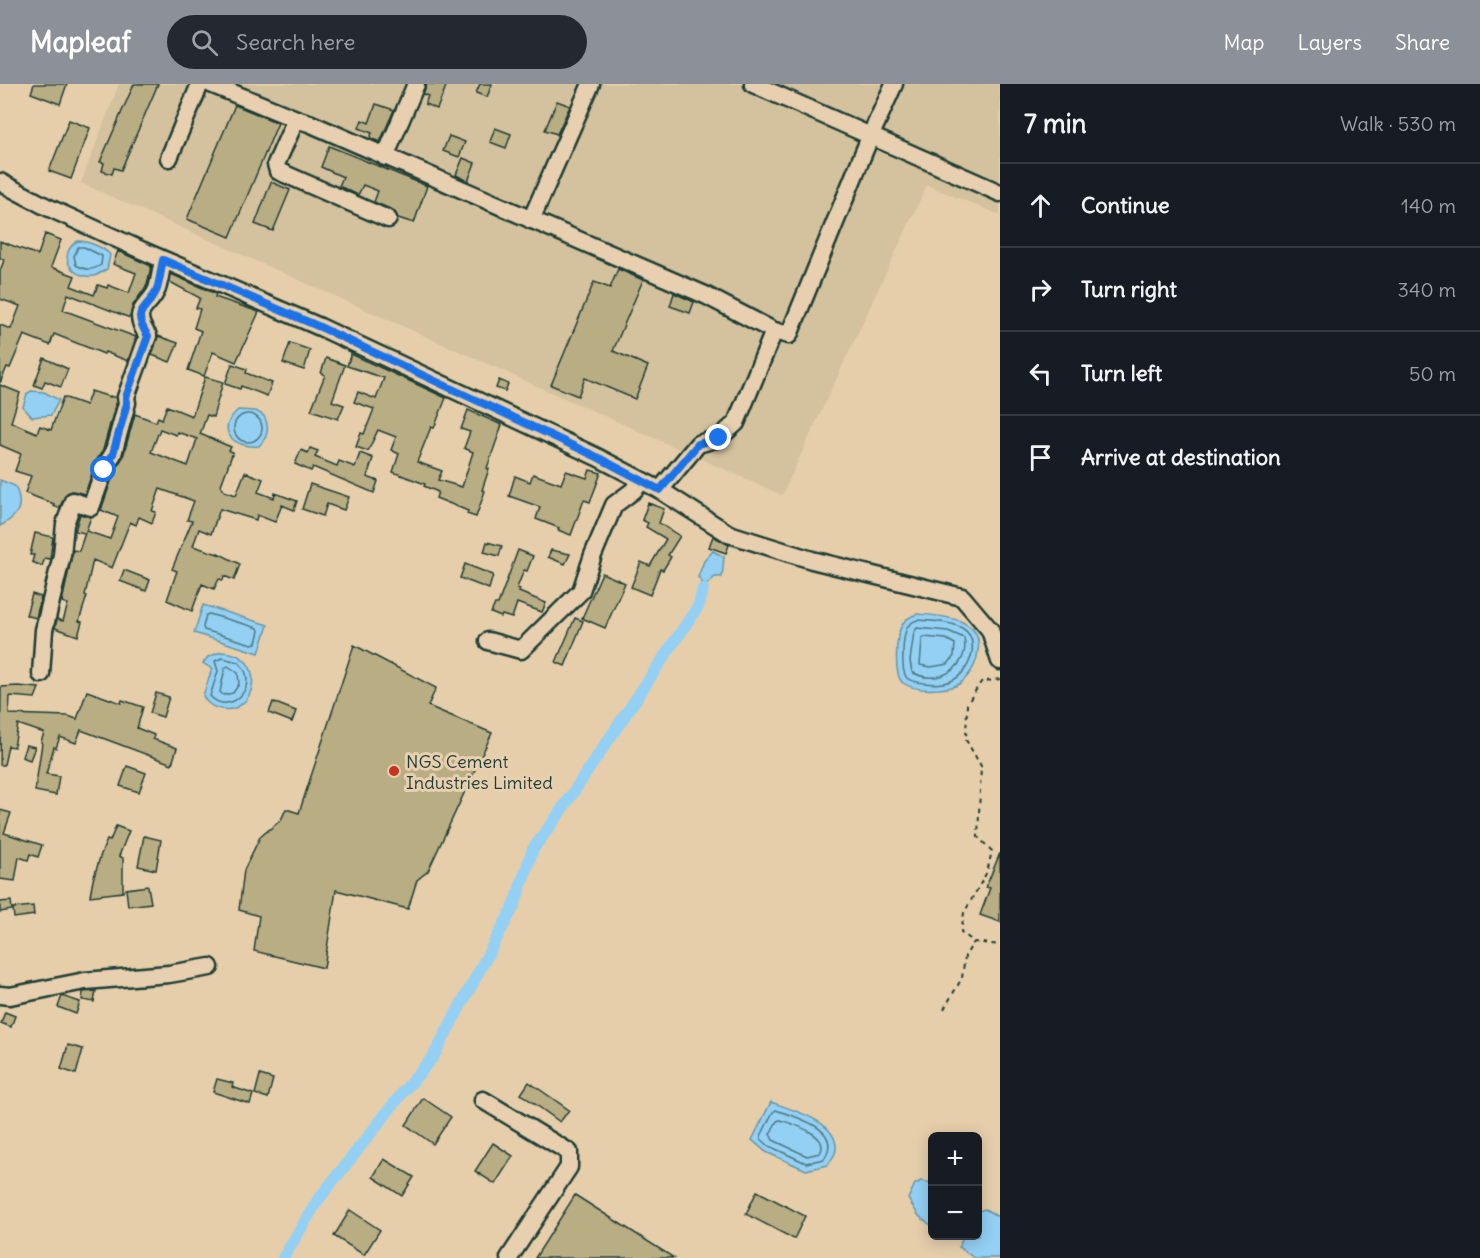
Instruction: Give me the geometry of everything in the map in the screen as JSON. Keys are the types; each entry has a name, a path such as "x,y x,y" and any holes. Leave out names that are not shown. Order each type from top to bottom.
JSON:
{"street":[{"path":"169,158 200,84"},
{"path":"211,84 309,123 385,158 705,295 774,330 789,335 894,84"},
{"path":"385,158 416,84"},
{"path":"531,220 591,84"},
{"path":"753,84 1000,193"},
{"path":"296,119 276,164 278,171 388,219"},
{"path":"0,182 45,206 163,260 320,327 597,457 660,490 729,534 812,560 962,597 990,630 1000,661"},
{"path":"41,675 44,630 62,555 65,525 73,501 91,507 106,465 113,454 127,403 126,397 148,336 140,323 141,314 156,291 163,260"},
{"path":"660,490 698,444 719,438 736,423 774,330"},
{"path":"488,641 521,650 560,613 581,591 614,505 642,481"},
{"path":"0,995 10,996 86,981 169,974 210,967"},
{"path":"483,1100 569,1152 568,1167 509,1258"}],"path":[{"path":"1000,679 981,682 968,704 966,740 981,766 978,837 992,851 987,872 964,913 961,932 974,942 1000,945"},
{"path":"944,1009 962,978 965,956 974,942"}],"shaded area":[{"path":"119,84 1000,84 1000,215 927,185 782,495 81,183"}],"water":[{"path":"78,241 104,249 110,255 107,269 94,276 79,274 73,270 67,258 68,252 71,246"},
{"path":"31,391 44,392 59,400 51,415 32,417 23,407 27,394"},
{"path":"238,410 256,411 264,416 267,432 259,446 242,444 230,437 228,425"},
{"path":"0,480 15,486 19,505 12,518 0,526"},
{"path":"713,551 724,557 722,577 715,577 705,586 698,577 704,561"},
{"path":"203,605 268,625 259,653 194,633"},
{"path":"917,614 959,620 974,631 978,640 977,659 969,674 959,684 942,689 920,689 903,683 900,679 896,655 900,630 906,619"},
{"path":"221,652 237,655 247,662 252,673 249,696 241,704 231,709 212,706 203,696 212,669 203,663 208,657"},
{"path":"771,1102 812,1118 830,1131 835,1139 836,1149 828,1165 806,1170 766,1152 752,1140"},
{"path":"921,1181 928,1182 928,1223 919,1216 908,1199 915,1184"},
{"path":"985,1209 1000,1218 1000,1258 974,1258 959,1247 962,1240 982,1240 982,1210"}],"building":[{"path":"34,84 67,84 60,104 31,93"},
{"path":"134,84 158,84 121,170 114,168 112,174 102,171 104,163 100,162"},
{"path":"427,84 447,84 437,109 425,104 428,96 423,94"},
{"path":"480,84 492,84 487,97 476,93"},
{"path":"557,101 570,106 557,134 545,130"},
{"path":"376,104 394,110 380,142 370,138 372,133 359,128 362,120 369,123"},
{"path":"235,105 278,123 230,237 187,219"},
{"path":"69,120 90,128 71,179 49,171"},
{"path":"495,128 511,134 506,148 490,142"},
{"path":"449,136 465,142 459,157 443,151"},
{"path":"329,146 427,186 414,223 398,218 393,210 374,202 378,191 363,185 358,195 339,186 343,177 321,167"},
{"path":"463,158 475,163 468,181 456,175"},
{"path":"271,182 290,190 273,231 255,224"},
{"path":"45,234 61,240 51,267 75,276 71,286 94,295 98,285 107,288 108,285 129,293 136,273 113,264 118,251 151,266 147,285 133,305 130,318 68,294 63,310 136,337 128,361 54,334 50,345 24,335 10,368 7,367 0,383 0,325 11,329 20,306 0,299 0,271 4,260 0,258 0,241 38,255"},
{"path":"618,269 643,280 613,351 648,366 635,399 585,378 578,396 551,385 594,282 610,288"},
{"path":"171,274 216,294 215,297 259,312 236,362 213,352 204,376 188,370 201,331 194,328 200,309 196,308 200,298 170,282"},
{"path":"674,293 694,302 690,313 670,306"},
{"path":"158,336 178,343 170,362 152,355"},
{"path":"290,343 310,350 304,370 283,363"},
{"path":"351,354 446,398 417,462 442,471 438,480 462,487 473,452 464,448 470,432 461,429 468,410 502,425 487,468 489,469 482,490 485,491 476,517 467,514 468,511 436,498 438,492 424,486 425,484 393,472 399,454 391,450 396,437 378,430 368,451 356,447 374,409 354,402 358,392 376,399 384,378 347,366"},
{"path":"44,358 68,369 61,387 45,381 42,388 34,385"},
{"path":"326,358 345,365 332,401 344,405 338,419 311,410 325,375 321,373"},
{"path":"232,364 247,369 246,373 272,383 267,396 241,386 240,389 225,384"},
{"path":"205,377 223,382 213,417 207,415 200,434 231,447 229,451 233,452 221,485 224,491 236,495 245,472 263,479 258,492 274,498 275,493 297,501 294,510 282,505 275,522 257,515 256,520 220,509 211,534 199,529 193,546 218,553 240,564 234,580 224,576 223,580 219,579 214,589 202,584 192,611 167,600 177,571 172,569 192,521 187,520 194,501 160,489 152,511 156,512 152,523 139,517 136,525 130,522 112,568 93,560 85,595 87,596 79,621 82,622 78,636 55,628 57,619 63,621 68,604 62,602 73,550 79,551 85,533 75,531 80,514 91,517 86,531 110,539 118,517 101,510 115,470 123,457 135,414 156,422 158,417 162,419 167,406 192,416","holes":["160,429 176,435 177,432 197,439 188,466 151,452"]},
{"path":"499,380 508,384 505,391 496,388"},
{"path":"0,385 20,393 11,422 37,433 40,426 51,430 63,397 86,405 91,391 116,398 103,450 96,461 85,494 72,491 67,493 59,508 25,493 31,476 15,471 21,454 0,445"},
{"path":"310,448 318,451 315,457 337,466 339,461 355,467 360,453 373,458 367,477 378,481 374,493 313,467 311,471 295,464 301,450 308,453"},
{"path":"590,470 601,473 590,502 584,500 571,535 536,519 540,507 509,496 515,476 530,482 533,474 561,484 566,471 587,478"},
{"path":"310,484 349,497 344,510 327,504 323,516 302,509"},
{"path":"648,503 664,509 659,523 680,536 668,555 671,557 663,570 660,569 650,595 631,587 641,562 650,566 666,539 646,527 648,523 642,520"},
{"path":"35,533 53,537 50,559 45,558 42,566 32,562 34,555 30,555"},
{"path":"713,536 729,545 726,553 709,547"},
{"path":"487,542 502,546 499,556 484,552"},
{"path":"518,550 533,556 517,588 520,589 519,592 546,603 542,612 517,603 512,618 502,615 501,617 491,613 495,604 498,604"},
{"path":"551,550 570,554 565,564 548,557"},
{"path":"465,564 493,575 489,589 460,578"},
{"path":"124,570 150,580 146,591 120,581"},
{"path":"602,573 625,583 605,628 582,618"},
{"path":"32,594 41,597 36,618 26,615"},
{"path":"575,618 583,621 565,666 556,662"},
{"name":"NGS Cement Industries Limited","path":"354,645 436,688 428,706 492,733 428,871 417,880 408,909 336,890 324,968 254,951 259,916 239,910 244,870 260,837 281,820 286,809 299,813"},
{"path":"1,687 39,688 35,698 10,696 9,714 68,716 77,719 87,691 121,703 122,700 143,707 137,728 154,735 153,739 177,748 172,764 81,730 76,743 60,737 56,748 54,747 46,774 59,776 56,795 35,791 44,733 18,724 14,747 8,746 4,765 0,765"},
{"path":"156,693 169,697 163,717 150,713"},
{"path":"273,702 296,711 292,722 269,713"},
{"path":"26,745 35,747 30,760 22,757"},
{"path":"127,766 146,773 139,792 120,786"},
{"path":"0,810 11,813 4,833 42,845 38,857 30,854 28,860 19,857 15,881 0,879"},
{"path":"116,826 129,831 119,856 123,858 123,892 90,896 101,854"},
{"path":"144,836 161,840 156,870 138,866"},
{"path":"1000,853 1000,922 980,915 990,888 986,887"},
{"path":"148,886 151,903 128,906 126,889"},
{"path":"11,901 12,910 0,912 0,902"},
{"path":"33,906 34,915 14,918 13,908"},
{"path":"96,991 94,1002 82,1000 83,992"},
{"path":"62,996 80,1002 76,1014 58,1007"},
{"path":"5,1012 15,1016 11,1027 1,1023"},
{"path":"68,1045 83,1049 76,1074 61,1069"},
{"path":"260,1075 273,1079 268,1098 255,1094"},
{"path":"217,1079 233,1083 232,1087 253,1094 250,1104 213,1092"},
{"path":"529,1082 569,1110 560,1122 521,1094"},
{"path":"423,1098 451,1117 433,1144 406,1125"},
{"path":"493,1143 513,1156 495,1184 475,1171"},
{"path":"384,1159 414,1177 402,1196 373,1177"},
{"path":"757,1191 805,1216 794,1239 746,1214"},
{"path":"575,1195 674,1258 535,1258"},
{"path":"350,1210 380,1230 364,1255 334,1236"}],"waterway":[{"path":"283,1258 318,1200 433,1057 514,906 533,849 699,605 703,589"}],"place":[{"name":"NGS Cement Industries Limited","path":"394,771"}],"route":[{"path":"104,470 113,454 127,403 126,397 148,336 140,323 141,314 156,291 163,260 320,327 597,457 660,490 698,444 719,438"}]}
